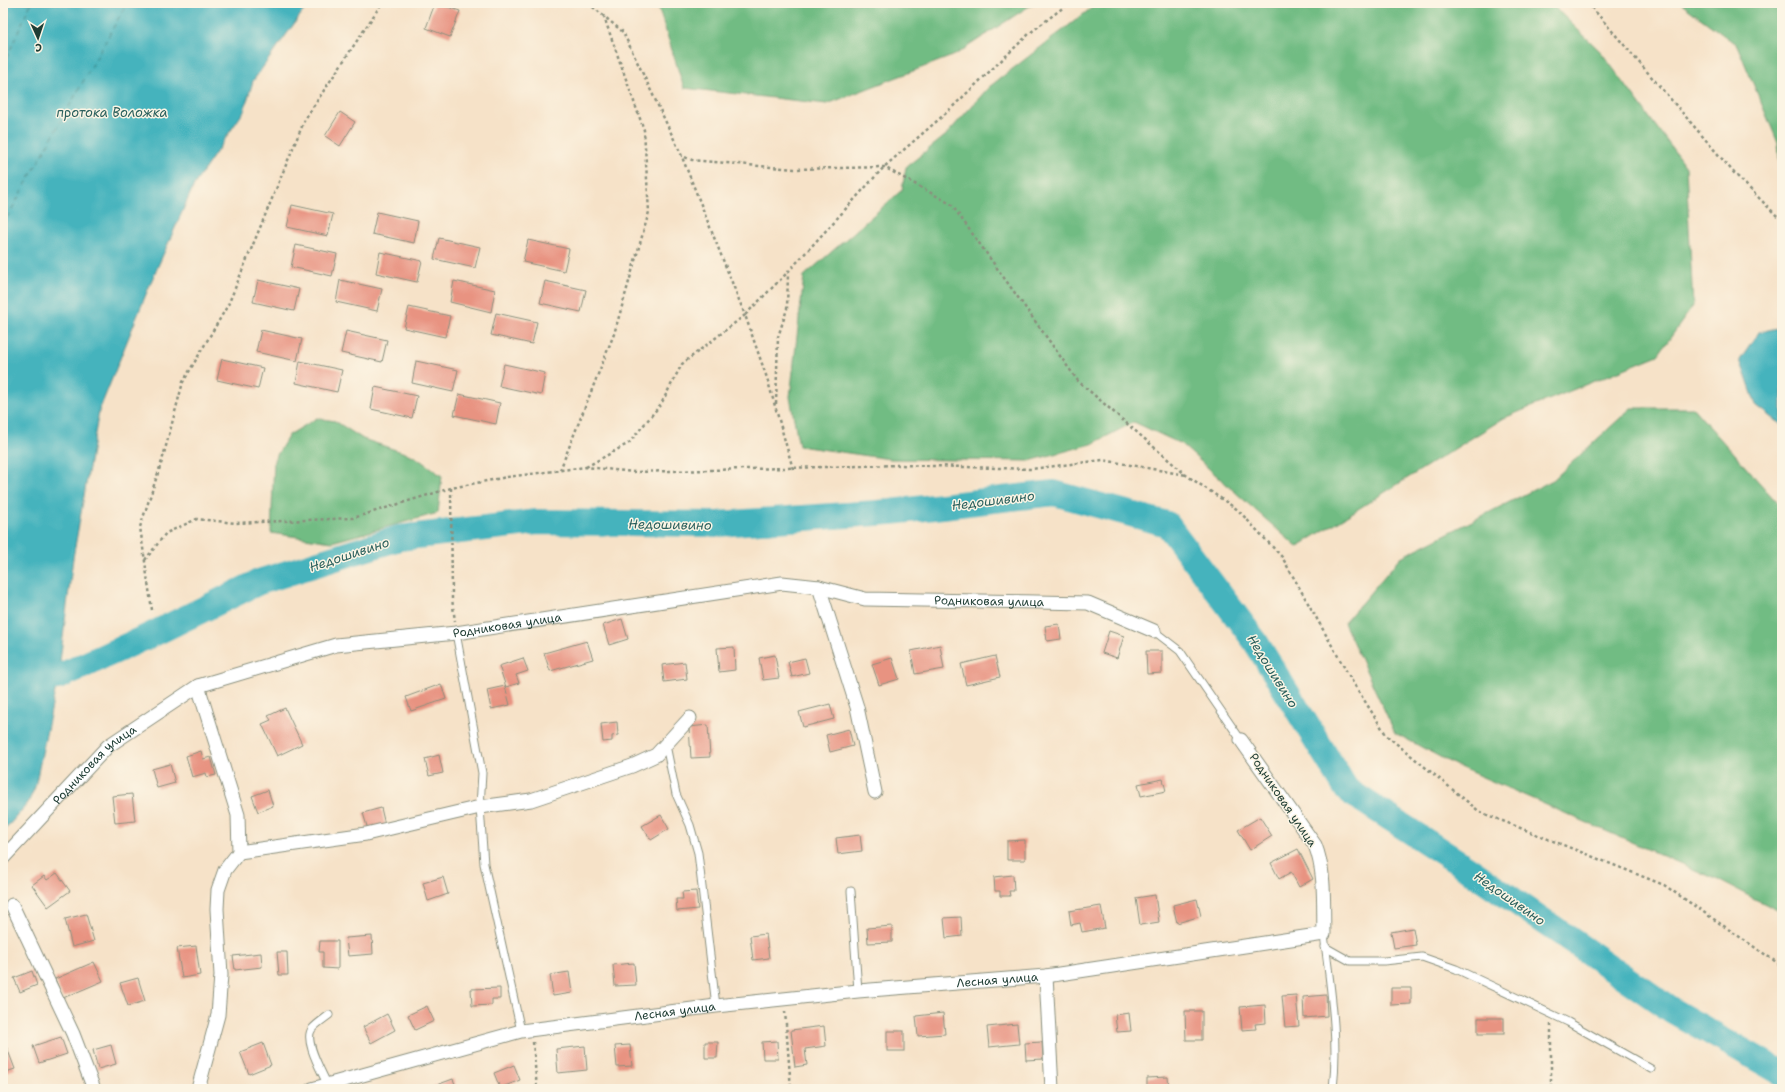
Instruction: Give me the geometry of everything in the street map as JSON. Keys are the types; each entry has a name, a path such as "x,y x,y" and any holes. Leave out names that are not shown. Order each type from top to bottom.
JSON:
{"street":[{"name":"Родниковая улица","path":"3,858 108,746 198,686 336,645 456,633 782,583 819,587 865,599 1088,603 1154,631"},
{"path":"819,587 857,707 876,792"},
{"path":"198,686 238,815 239,852 226,870 218,890 217,909 221,975 218,1016 198,1089"},
{"path":"239,852 366,834 480,807 531,800 632,766 656,756 690,718"},
{"name":"Родниковая улица","path":"1241,740 1315,845 1320,858 1322,876 1325,941"},
{"path":"12,905 73,1034 94,1089"},
{"name":"Лесная улица","path":"312,1089 526,1030 716,1006 858,991 1046,976 1325,941"},
{"name":"Лесная улица","path":"1046,976 1052,1089"}],"lane":[{"path":"1154,631 1180,651 1241,740"},
{"path":"456,633 482,773 480,807 484,864 526,1030"},
{"path":"666,745 676,794 690,825 698,853 716,1006"},
{"path":"851,891 858,991"},
{"path":"1325,941 1350,961 1384,961 1422,957 1456,969 1550,1014 1651,1069"},
{"path":"1325,941 1334,1020 1336,1062 1333,1089"},
{"path":"328,1084 310,1044 309,1036 312,1029 329,1015"}],"path":[{"path":"152,610 140,527 162,461 183,382 228,305 306,119 382,3"},
{"path":"588,3 623,32 682,156 745,315 776,408 793,469"},
{"path":"586,467 629,443 661,404 682,364 745,315 788,272 884,167 945,114 1030,33 1069,3"},
{"path":"1588,3 1735,174 1776,215 1782,219"},
{"path":"560,470 614,334 649,212 644,130 604,17"},
{"path":"682,156 692,160 794,169 884,167 951,204 1078,381 1186,475 1238,510 1282,557 1352,681 1387,736 1392,741 1480,812 1664,885 1782,966"},
{"path":"776,408 778,338 788,309 788,272"},
{"path":"145,560 166,533 196,519 236,522 353,518 451,488 507,477 586,467 634,472 899,465 1031,469 1102,460 1186,475"},
{"path":"451,488 452,598 456,633"},
{"path":"784,999 791,1089"},
{"path":"1550,1014 1551,1089"},
{"path":"526,1030 536,1089"}],"green space":[{"path":"657,3 1034,3 955,55 827,104 684,88"},
{"path":"1098,3 1550,3 1601,52 1686,167 1693,306 1658,355 1504,418 1297,547 1181,444 1134,422 1092,444 1029,461 890,459 799,446 790,397 804,276 902,190 906,167 945,136 989,87"},
{"path":"1680,3 1782,3 1782,195 1778,143 1737,45"},
{"path":"1631,408 1693,408 1774,499 1782,506 1782,913 1718,880 1455,765 1395,733 1344,623 1401,557 1553,480"},
{"path":"317,418 335,421 363,439 414,456 442,476 438,513 332,542 271,533 274,460 289,435"}],"water":[{"name":"протока Воложка","path":"3,3 309,3 253,81 244,111 194,185 151,282 99,411 73,558 58,677 35,787 28,803 3,832"},
{"path":"1782,327 1782,425 1756,405 1740,360 1759,332"}],"building":[{"path":"435,3 460,11 450,37 426,28"},
{"path":"340,112 355,122 340,146 325,136"},
{"path":"292,205 333,214 328,236 287,227"},
{"path":"377,212 418,221 414,243 372,234"},
{"path":"439,238 480,247 475,268 434,259"},
{"path":"528,240 569,249 564,271 523,262"},
{"path":"296,245 337,254 332,276 291,267"},
{"path":"380,252 422,261 417,282 376,273"},
{"path":"258,280 299,289 294,311 253,302"},
{"path":"340,280 382,289 377,311 336,302"},
{"path":"454,281 495,290 491,312 450,302"},
{"path":"545,281 586,290 581,312 540,303"},
{"path":"409,307 450,316 445,337 404,328"},
{"path":"496,313 537,322 532,344 491,335"},
{"path":"261,330 302,339 297,361 256,352"},
{"path":"346,331 387,340 382,362 341,353"},
{"path":"222,359 263,368 258,389 217,380"},
{"path":"300,361 342,370 337,392 296,383"},
{"path":"416,361 458,370 453,392 412,383"},
{"path":"504,364 545,373 541,395 499,386"},
{"path":"375,387 417,396 412,418 371,409"},
{"path":"459,394 500,403 496,424 454,415"},
{"path":"622,619 628,639 609,645 603,625"},
{"path":"1059,624 1061,639 1047,641 1045,626"},
{"path":"1109,631 1124,636 1117,658 1102,653"},
{"path":"587,641 593,659 550,671 544,653"},
{"path":"940,645 944,669 915,674 911,651"},
{"path":"734,647 735,670 719,672 717,648"},
{"path":"1146,651 1162,651 1162,673 1147,674"},
{"path":"775,655 779,678 763,680 759,658"},
{"path":"995,656 1000,677 966,685 961,664"},
{"path":"523,658 528,671 516,675 519,683 506,687 499,666"},
{"path":"805,658 809,673 792,677 788,662"},
{"path":"892,658 899,679 879,685 872,664"},
{"path":"685,662 687,679 664,682 662,665"},
{"path":"441,684 446,699 411,711 406,697"},
{"path":"505,686 510,705 491,709 487,690"},
{"path":"830,704 834,719 803,727 799,712"},
{"path":"285,708 302,744 277,756 262,724 271,720 268,716"},
{"path":"617,722 618,735 612,736 612,741 603,742 601,724"},
{"path":"708,725 710,757 691,758 689,727"},
{"path":"849,729 853,746 830,752 826,735"},
{"path":"201,751 203,759 211,757 216,775 207,777 206,773 192,777 186,756"},
{"path":"439,755 443,773 429,776 425,759"},
{"path":"170,764 175,783 157,788 152,769"},
{"path":"1163,779 1166,791 1141,796 1138,784"},
{"path":"268,790 273,806 258,812 252,796"},
{"path":"132,794 135,821 115,823 112,796"},
{"path":"381,808 386,829 369,833 363,813"},
{"path":"661,815 669,829 651,840 642,826"},
{"path":"1260,817 1272,836 1250,850 1238,830"},
{"path":"860,835 862,851 838,854 836,838"},
{"path":"1025,840 1025,860 1007,860 1007,841"},
{"path":"1298,849 1313,879 1299,887 1291,872 1279,879 1271,863"},
{"path":"57,873 70,891 48,907 32,885 44,876 47,880"},
{"path":"1013,875 1014,891 1009,891 1010,896 1000,896 1000,891 995,891 994,877"},
{"path":"443,877 448,894 428,901 423,883"},
{"path":"696,891 698,909 677,911 676,899 683,899 682,892"},
{"path":"1155,895 1159,922 1140,925 1136,898"},
{"path":"1197,899 1201,916 1177,923 1173,905"},
{"path":"1101,906 1105,928 1082,932 1080,923 1071,925 1069,911"},
{"path":"86,914 94,941 72,947 65,919"},
{"path":"961,917 962,936 946,938 944,918"},
{"path":"892,926 892,942 868,943 867,928"},
{"path":"1413,928 1416,945 1394,948 1391,932"},
{"path":"766,934 769,958 753,960 750,936"},
{"path":"372,936 373,954 348,956 346,938"},
{"path":"320,941 338,941 338,969 323,968 323,952 319,952"},
{"path":"196,946 200,975 182,978 177,948"},
{"path":"277,952 287,952 288,975 279,975"},
{"path":"261,953 262,967 235,970 233,956"},
{"path":"94,962 103,981 63,998 55,979"},
{"path":"634,963 636,985 615,986 613,965"},
{"path":"32,971 37,985 20,992 14,978"},
{"path":"569,972 572,993 553,996 550,975"},
{"path":"138,978 145,1001 128,1006 120,983"},
{"path":"500,988 500,999 492,999 492,1005 472,1006 471,989"},
{"path":"1391,988 1411,988 1411,1004 1391,1005"},
{"path":"1296,995 1299,1026 1285,1027 1282,996"},
{"path":"1326,995 1327,1016 1304,1018 1303,997"},
{"path":"1265,1005 1266,1023 1255,1024 1256,1029 1242,1030 1240,1007"},
{"path":"427,1006 434,1021 415,1030 408,1015"},
{"path":"1185,1011 1202,1011 1202,1040 1186,1040"},
{"path":"943,1013 945,1034 918,1036 916,1016"},
{"path":"1129,1013 1131,1031 1117,1032 1115,1015"},
{"path":"387,1014 395,1030 371,1043 363,1027"},
{"path":"1478,1018 1504,1018 1504,1034 1478,1034"},
{"path":"1017,1024 1019,1044 989,1047 987,1027"},
{"path":"824,1026 826,1046 805,1049 807,1065 795,1067 791,1030"},
{"path":"887,1031 904,1031 904,1051 887,1051"},
{"path":"61,1037 67,1054 39,1063 33,1046"},
{"path":"777,1041 778,1059 763,1059 762,1042"},
{"path":"705,1042 718,1042 717,1058 705,1058"},
{"path":"1042,1042 1043,1059 1026,1060 1025,1043"},
{"path":"263,1043 271,1065 249,1074 240,1052"},
{"path":"111,1045 116,1064 98,1069 93,1050"},
{"path":"630,1045 632,1066 617,1067 615,1046"},
{"path":"585,1046 587,1070 558,1073 556,1049"},
{"path":"7,1048 15,1069 3,1073 3,1050"},
{"path":"514,1065 520,1080 500,1088 494,1073"},
{"path":"1168,1077 1169,1089 1147,1089 1147,1078"},
{"path":"453,1079 457,1089 432,1089 431,1087"}],"waterway":[{"name":"Недошивино","path":"3,681 58,677 153,634 259,582 399,538 537,522 717,524 891,512 1054,493 1167,524 1255,641 1347,790 1470,870 1673,1011 1782,1073"}],"ferry route":[{"path":"3,66 31,3"},
{"path":"3,225 127,3"}]}
